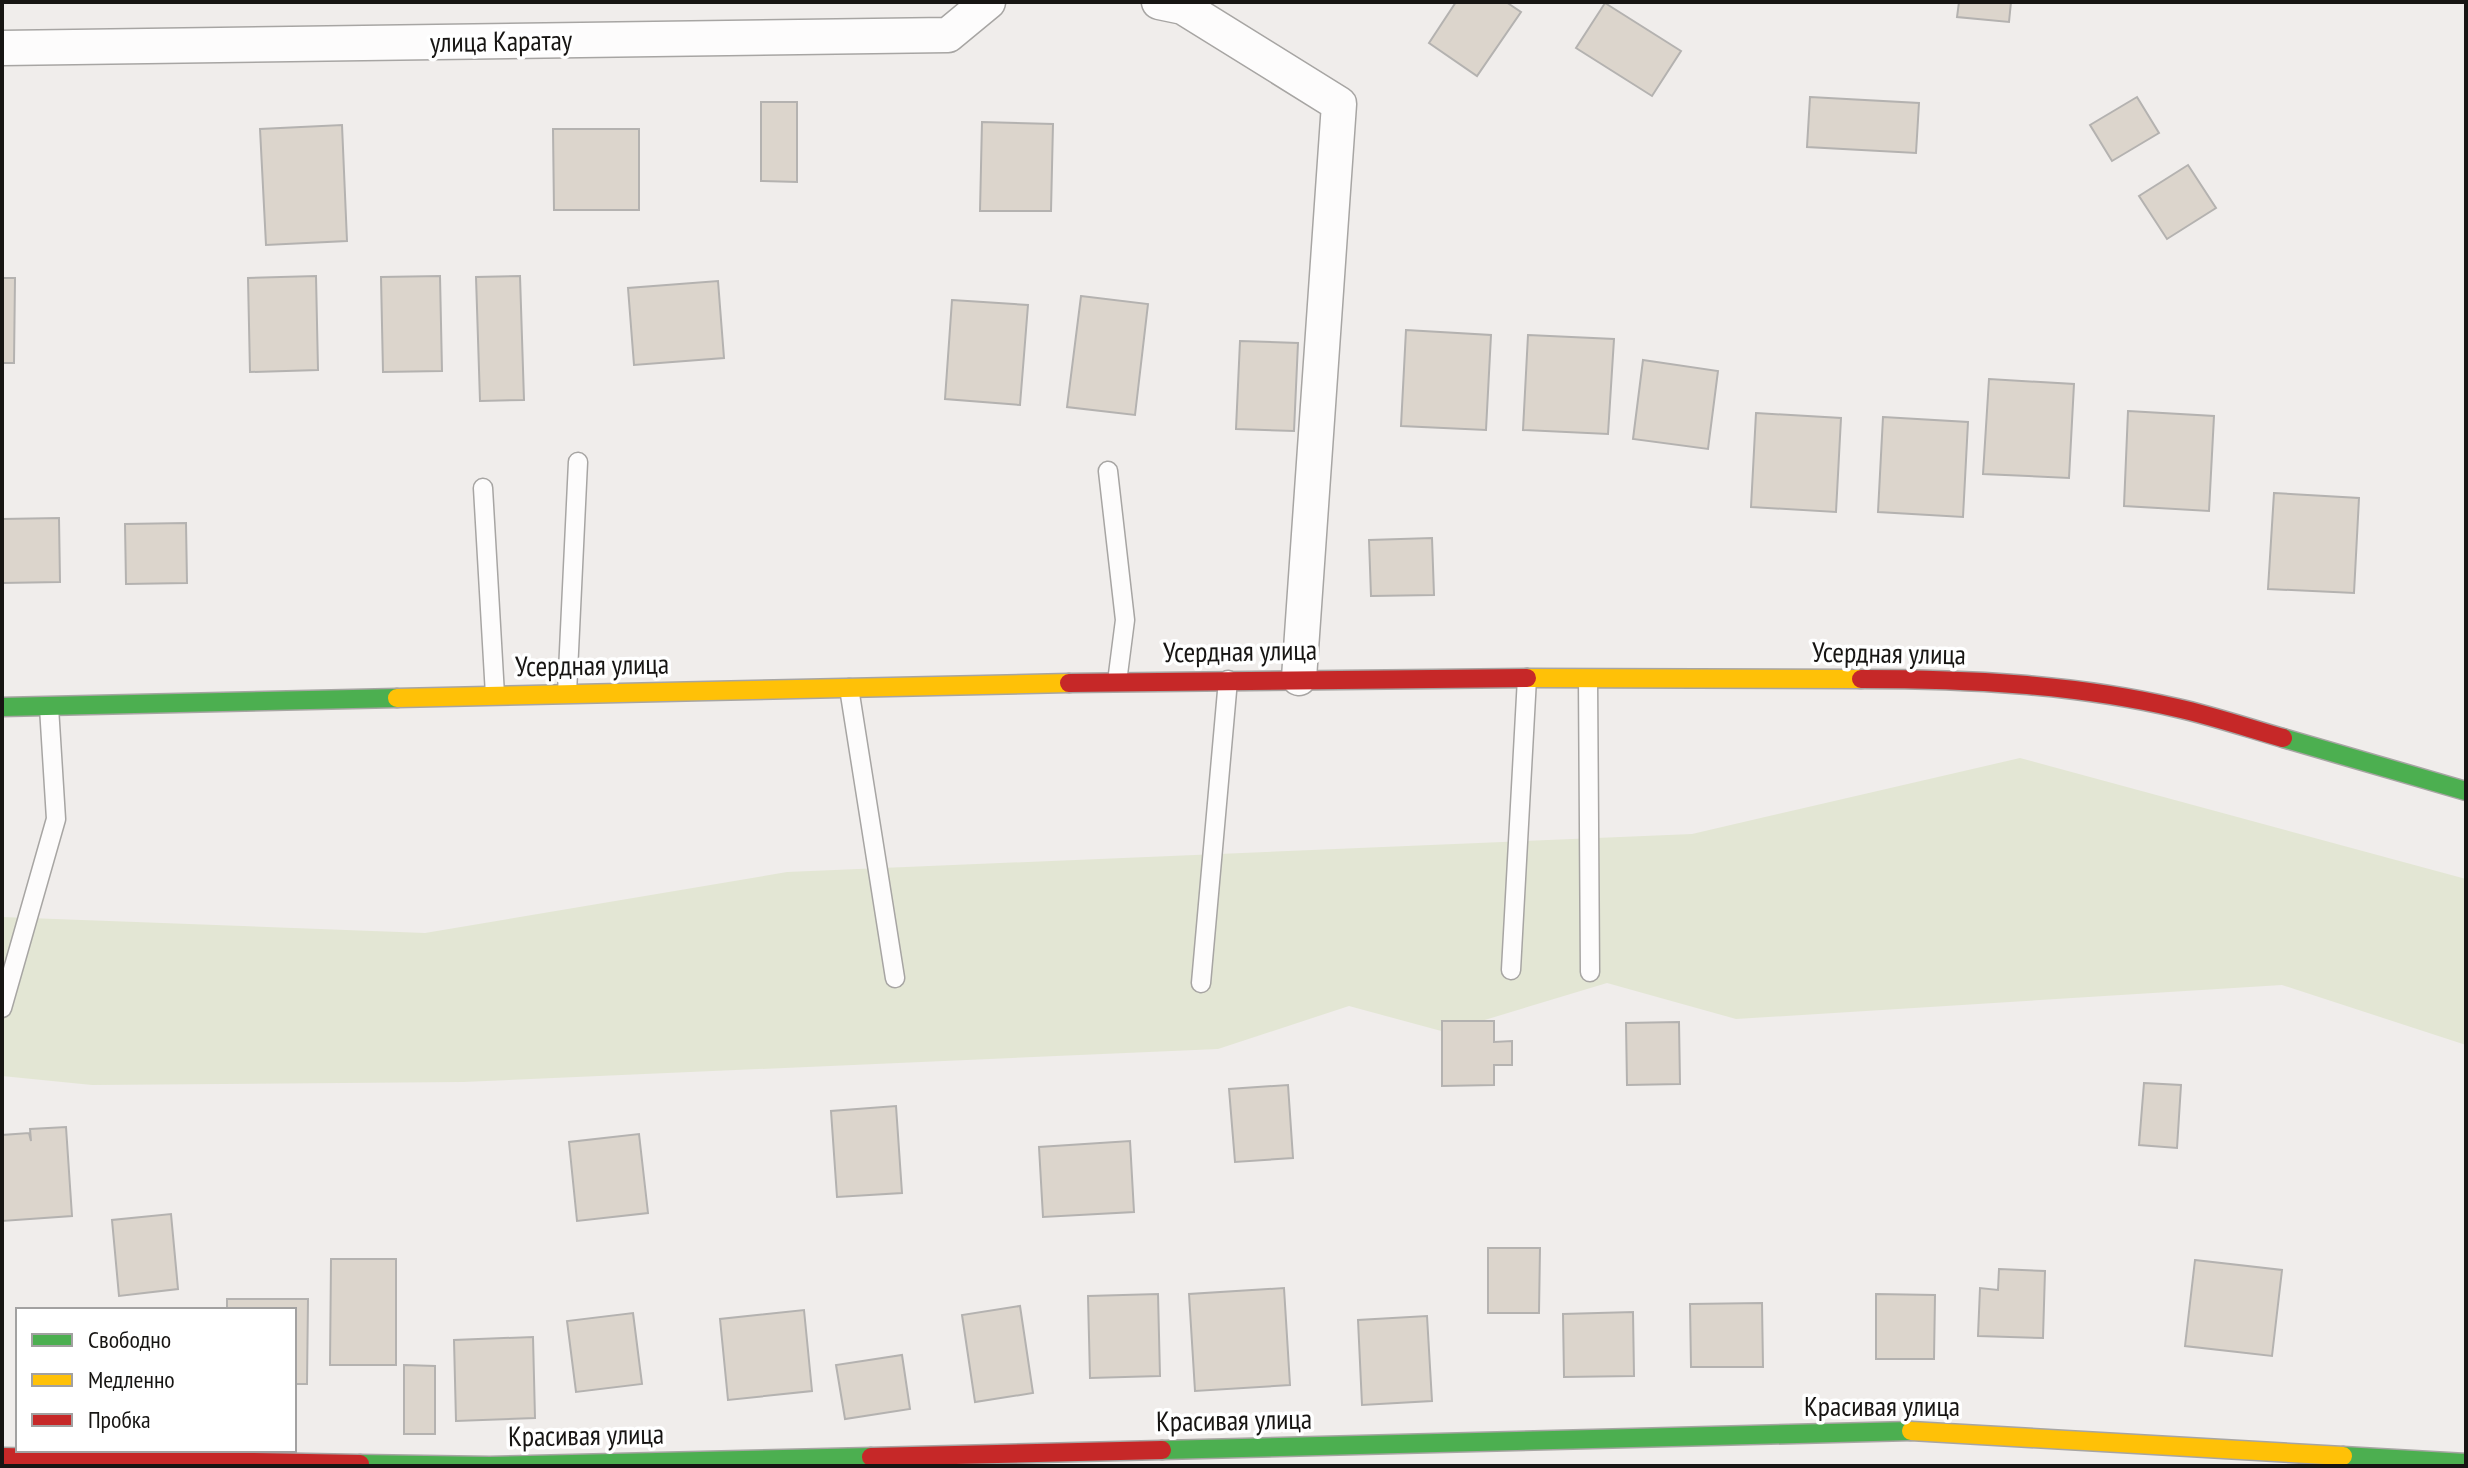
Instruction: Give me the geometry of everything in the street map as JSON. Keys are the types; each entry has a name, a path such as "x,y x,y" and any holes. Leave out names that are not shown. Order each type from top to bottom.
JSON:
{"street":[{"name":"улица Каратау","path":"2,48 948,35 988,2"},
{"path":"1159,2 1183,7 1339,104 1299,678"},
{"name":"Усердная улица","path":"2,707 1299,678 1937,679 2063,688 2177,708 2466,791"},
{"name":"Красивая улица","path":"2,1457 138,1463 490,1466 1925,1431 2466,1463"}],"lane":[{"path":"567,693 578,462"},
{"path":"1108,471 1125,620 1117,682"},
{"path":"483,488 495,695"},
{"path":"1511,970 1527,678"},
{"path":"1588,679 1590,972"},
{"path":"1201,983 1228,680"},
{"path":"849,687 895,978"},
{"path":"2,1008 56,819 49,706"}],"green space":[{"path":"2020,758 2466,879 2466,1045 2282,985 1736,1019 1607,983 1445,1032 1349,1006 1218,1049 463,1082 92,1085 2,1076 2,917 425,933 787,872 1692,834"}],"building":[{"path":"1456,2 1506,2 1521,12 1477,76 1429,43"},
{"path":"1959,2 2011,2 2009,22 1957,17"},
{"path":"1605,3 1681,51 1652,96 1576,48"},
{"path":"1810,97 1919,103 1916,153 1807,147"},
{"path":"2137,97 2159,133 2112,161 2090,125"},
{"path":"761,102 797,102 797,182 761,181"},
{"path":"982,122 1053,124 1051,211 980,211"},
{"path":"342,125 347,241 266,245 260,129"},
{"path":"553,129 639,129 639,210 554,210"},
{"path":"2188,165 2216,208 2167,239 2139,196"},
{"path":"316,276 318,370 250,372 248,278"},
{"path":"440,276 442,371 383,372 381,277"},
{"path":"520,276 524,400 480,401 476,277"},
{"path":"2,278 15,278 14,363 2,363"},
{"path":"718,281 724,358 634,365 628,288"},
{"path":"1081,296 1148,304 1135,415 1067,407"},
{"path":"952,300 1028,305 1020,405 945,399"},
{"path":"1406,330 1491,335 1486,430 1401,426"},
{"path":"1528,335 1614,339 1608,434 1523,430"},
{"path":"1240,341 1298,343 1294,431 1236,429"},
{"path":"1643,360 1718,371 1708,449 1633,439"},
{"path":"1989,379 2074,384 2069,478 1983,474"},
{"path":"2128,411 2214,416 2209,511 2124,506"},
{"path":"1756,413 1841,418 1836,512 1751,507"},
{"path":"1883,417 1968,422 1963,517 1878,512"},
{"path":"2274,493 2359,498 2354,593 2268,589"},
{"path":"59,518 60,582 2,583 2,519"},
{"path":"186,523 187,583 126,584 125,524"},
{"path":"1432,538 1434,595 1371,596 1369,540"},
{"path":"1442,1021 1494,1021 1494,1042 1512,1041 1512,1065 1494,1065 1494,1085 1442,1086"},
{"path":"1679,1022 1680,1084 1627,1085 1626,1023"},
{"path":"2144,1083 2181,1085 2177,1148 2139,1145"},
{"path":"1288,1085 1293,1158 1235,1162 1229,1089"},
{"path":"896,1106 902,1193 837,1197 831,1111"},
{"path":"66,1127 72,1216 2,1221 2,1135 29,1133 31,1141 30,1129"},
{"path":"639,1134 648,1213 577,1221 569,1142"},
{"path":"1130,1141 1134,1212 1043,1217 1039,1147"},
{"path":"171,1214 178,1289 119,1296 112,1220"},
{"path":"1488,1248 1540,1248 1539,1313 1488,1313"},
{"path":"331,1259 396,1259 396,1365 330,1365"},
{"path":"2195,1260 2282,1270 2272,1356 2185,1346"},
{"path":"1999,1269 2045,1271 2043,1338 1978,1336 1980,1288 1998,1290"},
{"path":"1284,1288 1290,1385 1195,1391 1189,1294"},
{"path":"1158,1294 1160,1376 1090,1378 1088,1296"},
{"path":"1876,1294 1935,1295 1934,1359 1876,1359"},
{"path":"227,1299 308,1299 307,1384 296,1384 296,1308 227,1308"},
{"path":"1762,1303 1763,1367 1691,1367 1690,1304"},
{"path":"1020,1306 1033,1393 975,1402 962,1315"},
{"path":"804,1310 812,1391 728,1400 720,1319"},
{"path":"1633,1312 1634,1376 1564,1377 1563,1314"},
{"path":"633,1313 642,1384 576,1392 567,1321"},
{"path":"1427,1316 1432,1401 1362,1405 1358,1320"},
{"path":"533,1337 535,1418 456,1421 454,1340"},
{"path":"902,1355 910,1409 845,1419 836,1365"},
{"path":"404,1365 435,1366 435,1434 404,1434"}],"traffic: fast":[{"path":"2,707 397,698"},
{"path":"2283,738 2466,791"},
{"path":"1162,1450 1911,1431"},
{"path":"2343,1456 2466,1463"},
{"path":"360,1464 490,1466 871,1457"}],"traffic: slow":[{"path":"1527,678 1861,679"},
{"path":"397,698 1069,683"},
{"path":"1911,1431 2343,1456"}],"traffic: jam":[{"path":"1069,683 1527,678"},
{"path":"1861,679 1980,682 2099,693 2190,711 2283,738"},
{"path":"871,1457 1162,1450"},
{"path":"2,1457 360,1464"}]}
